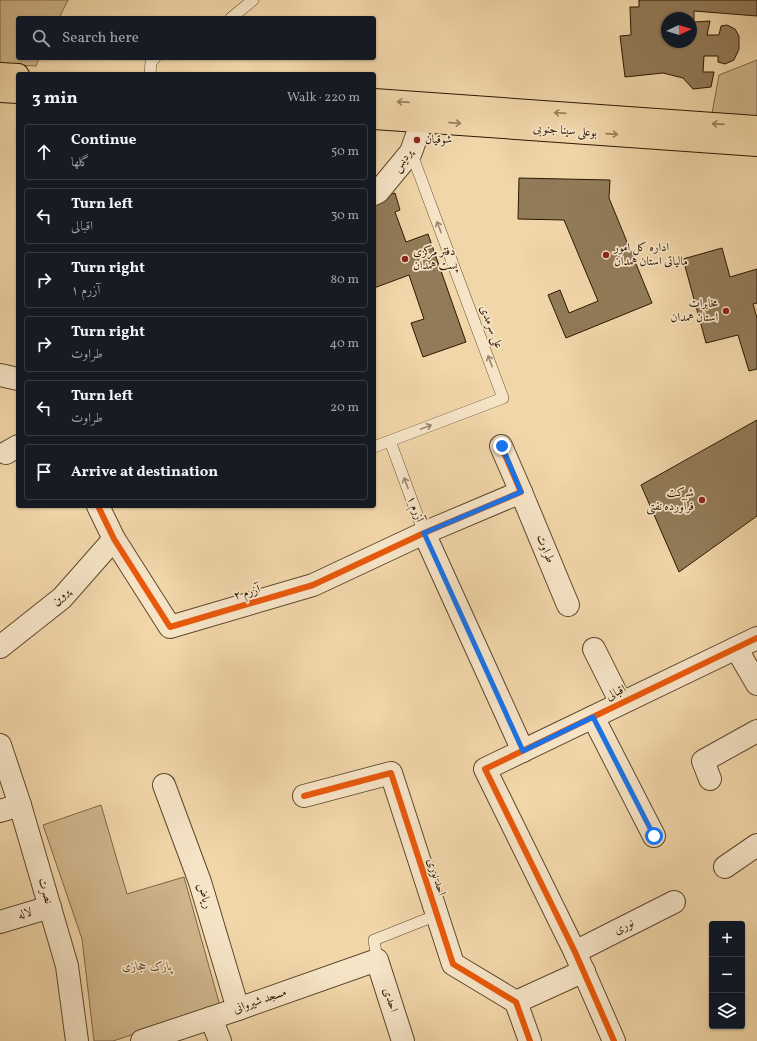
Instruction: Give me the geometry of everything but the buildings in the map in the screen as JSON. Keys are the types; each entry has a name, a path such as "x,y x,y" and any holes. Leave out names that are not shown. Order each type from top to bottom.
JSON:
{"main road":[{"path":"0,74 16,75"},
{"path":"0,91 16,92"},
{"name":"بوعلی سینا جنوبی","path":"376,100 757,127"},
{"name":"بوعلی سینا جنوبی","path":"376,118 757,144"}],"street":[{"name":"پردیس","path":"376,193 411,152 422,121"},
{"path":"0,375 16,379"},
{"name":"طراوت","path":"502,446 568,606"},
{"path":"424,533 521,492"},
{"path":"99,508 114,539"},
{"name":"آزرم ۲","path":"114,539 170,627 313,585 424,533"},
{"name":"آزرم ۱","path":"424,533 523,751"},
{"name":"پروین","path":"0,647 62,598 114,539"},
{"name":"اقبالی","path":"575,952 485,769 757,638"},
{"path":"736,648 757,684"},
{"path":"594,649 621,703"},
{"path":"593,717 654,836"},
{"path":"710,779 704,761 757,732"},
{"name":"نصرت","path":"0,745 20,805 67,966 77,1041"},
{"name":"احد نوری","path":"304,796 391,773 453,964 516,1002"},
{"name":"ریاض","path":"164,785 200,882 238,1009"},
{"path":"0,811 20,805"},
{"path":"725,868 757,845"},
{"name":"نوری","path":"575,952 674,902"},
{"name":"لاله","path":"0,922 50,907"},
{"path":"575,952 614,1041"},
{"name":"مسجد شیروانی","path":"142,1041 377,960"},
{"name":"احدی","path":"377,960 404,1041"},
{"path":"530,1041 516,1002 584,971"},
{"path":"211,1018 220,1041"}],"lane":[{"path":"233,16 253,0"},
{"path":"150,72 151,62 154,60"},
{"name":"علی سرمدی","path":"390,441 504,398 411,152"},
{"path":"376,446 390,441"},
{"name":"آزرم ۱","path":"390,441 424,533"},
{"path":"377,960 374,940 437,915"}],"green space":[{"path":"0,0 68,0 60,16 16,16 16,60 38,60 36,66 0,64"},
{"path":"757,60 757,121 711,119 719,75"},
{"name":"پارک حجازی","path":"101,805 127,894 184,877 220,1006 113,1041 94,1041 82,939 43,825"}],"cycle path":[{"path":"99,508 114,539 170,627 313,585 424,533 521,492 501,446"},
{"path":"614,1041 575,952 485,769 757,638"},
{"path":"304,796 391,773 453,964 516,1002 530,1041"}],"place":[{"name":"شوقیان","path":"417,140"},
{"name":"اداره کل امور مالیاتی استان همدان","path":"606,255"},
{"name":"دفتر مرکزی پست همدان","path":"405,259"},
{"name":"مخابرات استان همدان","path":"726,311"},
{"name":"شرکت فرآورده نفتی","path":"702,500"}],"route":[{"path":"502,446 521,492 424,533 523,751 593,717 654,836"}]}
